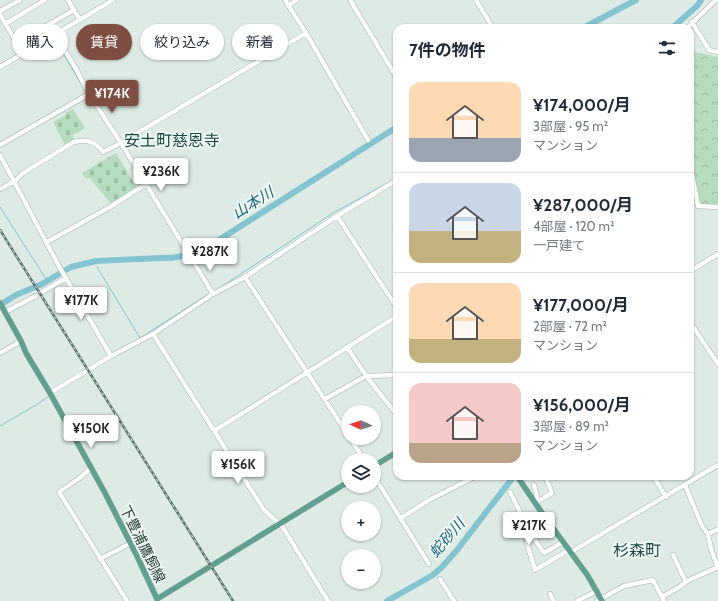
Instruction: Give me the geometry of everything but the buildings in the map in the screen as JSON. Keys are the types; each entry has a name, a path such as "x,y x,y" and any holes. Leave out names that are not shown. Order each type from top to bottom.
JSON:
{"main road":[{"name":"下豊浦鷹飼線","path":"0,303 26,353 92,468 131,543 156,600 341,486"},
{"path":"381,462 393,454"},
{"path":"521,480 534,502 588,576 597,591 600,600"}],"street":[{"path":"20,0 0,13 16,42 74,10"},
{"path":"5,24 45,0"},
{"path":"68,0 80,20"},
{"path":"68,27 113,0"},
{"path":"285,0 306,33 368,140"},
{"path":"288,5 297,0"},
{"path":"350,0 393,71"},
{"path":"476,0 491,24"},
{"path":"692,22 716,0"},
{"path":"694,25 709,50 718,52"},
{"path":"0,189 15,181 23,173 74,142 83,140 90,141 98,145 103,152 121,143 306,33"},
{"path":"68,56 89,94 121,143 213,294"},
{"path":"0,67 12,60"},
{"path":"0,145 89,94"},
{"path":"0,155 60,268 111,356"},
{"path":"50,393 111,356 153,334 213,294 245,277 337,216 393,182"},
{"path":"47,242 110,207 146,184"},
{"path":"694,184 698,206 718,207"},
{"path":"337,216 393,302"},
{"path":"694,269 718,254"},
{"path":"42,292 66,277"},
{"path":"245,277 341,424"},
{"path":"4,310 36,296"},
{"path":"214,431 393,318"},
{"path":"694,328 718,364"},
{"path":"153,334 264,510 280,524 328,601"},
{"path":"0,354 21,341"},
{"path":"347,347 366,376 393,410"},
{"path":"325,399 366,376 393,375"},
{"path":"694,480 718,466"},
{"path":"92,468 87,470 81,477 59,492 127,601"},
{"path":"401,518 429,500 468,480"},
{"path":"534,502 552,493 547,480"},
{"path":"655,480 666,497"},
{"path":"510,492 526,524 528,532 527,543 535,570 694,480"},
{"path":"534,484 536,497 534,502"},
{"path":"600,600 624,586 653,580 663,599 686,582 718,568 711,549 708,534 702,526 685,485"},
{"path":"381,487 429,564"},
{"path":"542,513 530,521 531,534 540,548 544,553 563,542"},
{"path":"708,534 718,529"},
{"path":"100,558 131,543"},
{"path":"673,555 686,582"},
{"path":"440,579 454,601"},
{"path":"577,601 597,591"},
{"path":"550,594 554,601"}],"green space":[{"path":"694,52 718,57 718,206 704,206 699,200 694,177"},
{"path":"73,109 85,128 73,135 75,141 65,145 53,122 66,115 65,113"},
{"path":"116,153 136,187 111,204 90,178 85,178 82,173"}],"waterway":[{"name":"山本川","path":"591,24 636,0"},
{"name":"蛇砂川","path":"677,24 697,6 701,0"},
{"path":"67,60 81,84"},
{"path":"7,143 89,97"},
{"name":"山本川","path":"0,305 16,295 42,284 71,267 96,261 172,258 203,250 393,130"},
{"path":"218,289 333,213 391,181"},
{"path":"0,207 48,280"},
{"path":"97,267 140,338 207,295"},
{"path":"0,426 49,396"},
{"name":"蛇砂川","path":"387,601 433,575 442,567 457,550 511,480"}],"railway":[{"path":"0,230 233,601"}],"district":[{"name":"安土町慈恩寺","path":"172,140"},
{"name":"杉森町","path":"637,550"}]}
